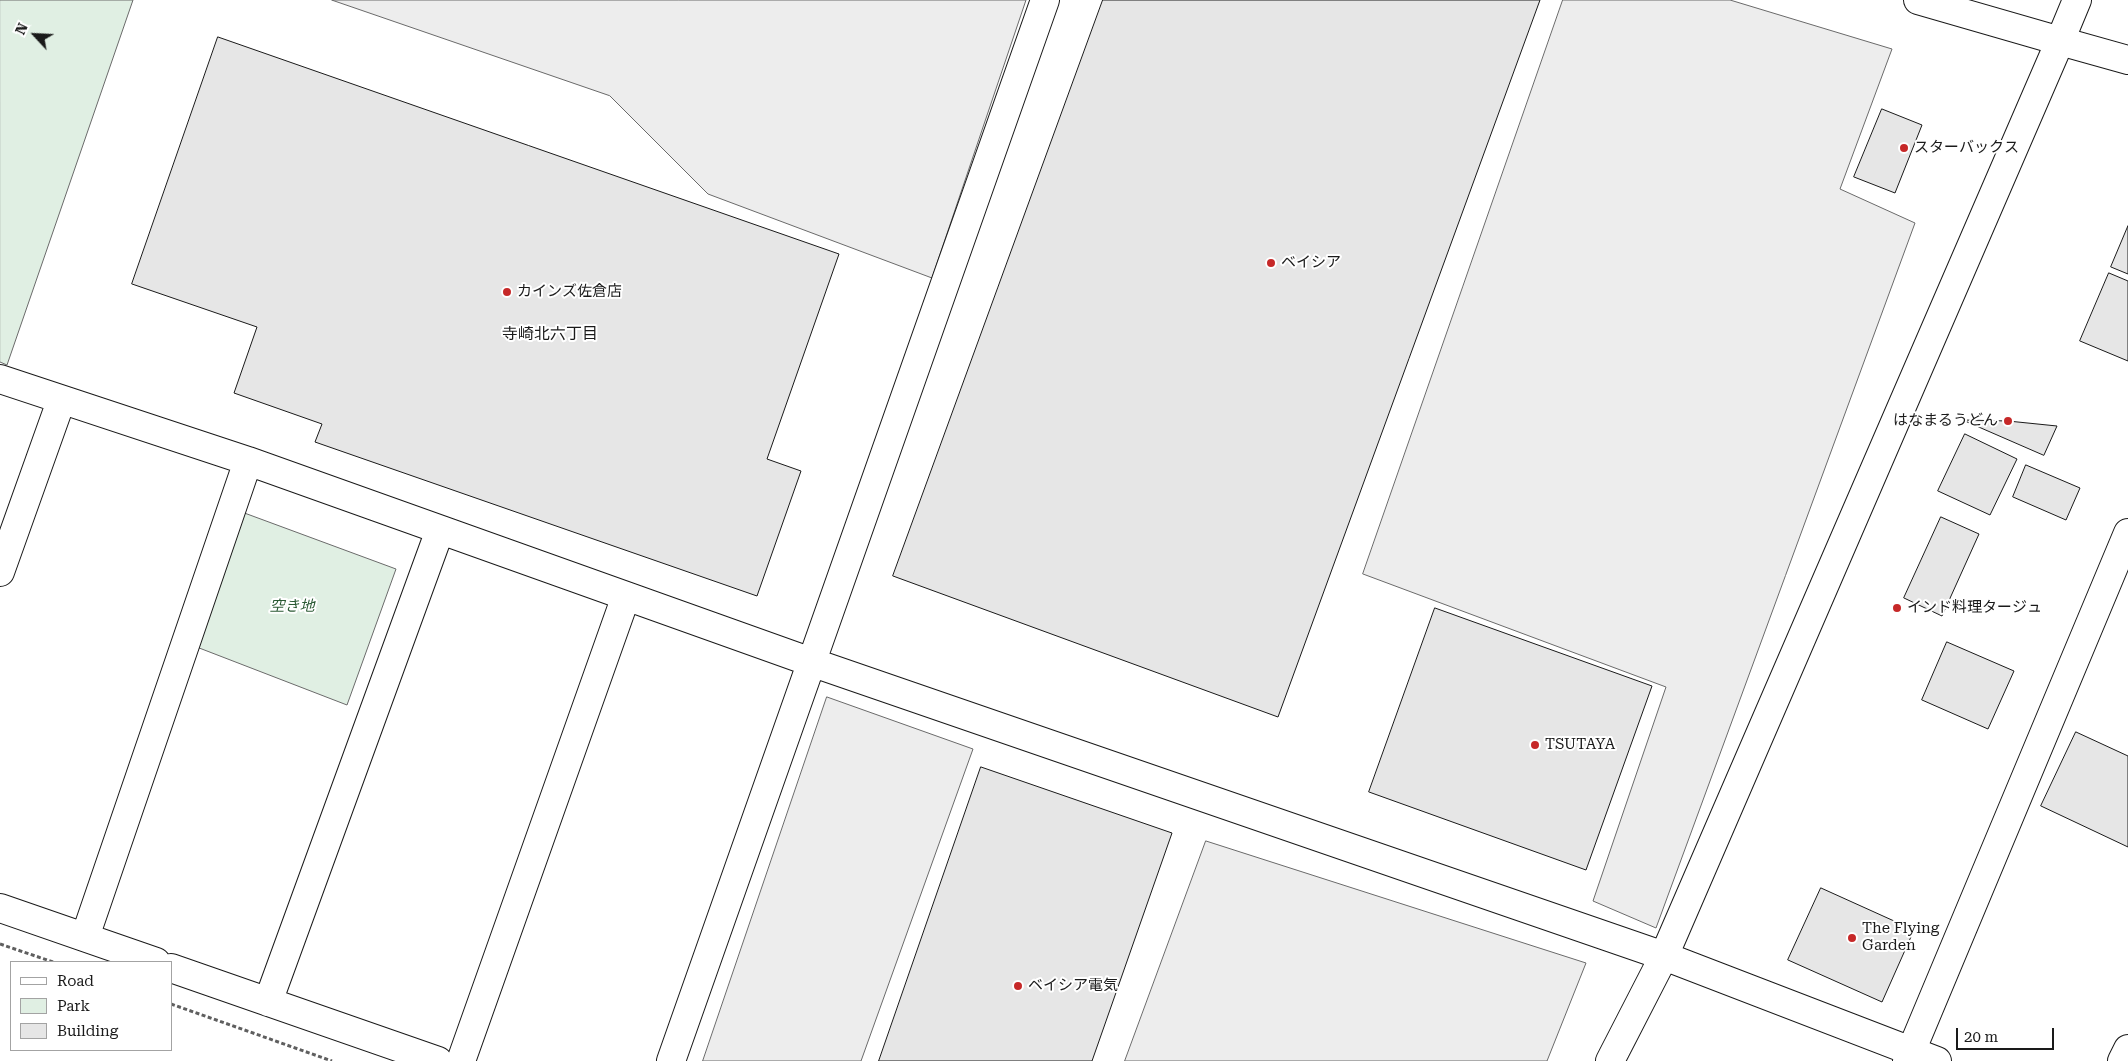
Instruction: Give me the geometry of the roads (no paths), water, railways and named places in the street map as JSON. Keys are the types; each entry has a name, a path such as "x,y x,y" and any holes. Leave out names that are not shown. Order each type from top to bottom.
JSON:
{"main road":[{"path":"671,1061 1045,0"},
{"path":"1918,0 2128,60"},
{"path":"1610,1061 1664,956 2077,0"},
{"path":"0,379 61,401 248,461 811,662 1664,956 1909,1056 1937,1061"},
{"path":"0,572 61,401"},
{"path":"85,937 248,461"},
{"path":"268,1002 440,530"},
{"path":"1909,1056 2128,533"},
{"path":"462,1061 626,596"},
{"path":"0,908 153,961"},
{"path":"172,968 438,1061"},
{"path":"2122,1061 2128,1049"}],"place":[{"name":"スターバックス","path":"1904,148"},
{"name":"ベイシア","path":"1271,263"},
{"name":"カインズ佐倉店","path":"507,292"},
{"name":"はなまるうどん","path":"2008,421"},
{"name":"インド料理タージュ","path":"1897,608"},
{"name":"TSUTAYA","path":"1535,745"},
{"name":"The Flying Garden","path":"1852,938"},
{"name":"ベイシア電気","path":"1018,986"}],"district":[{"name":"寺崎北六丁目","path":"550,334"}],"park label":[{"name":"空き地","path":"292,607"}]}
